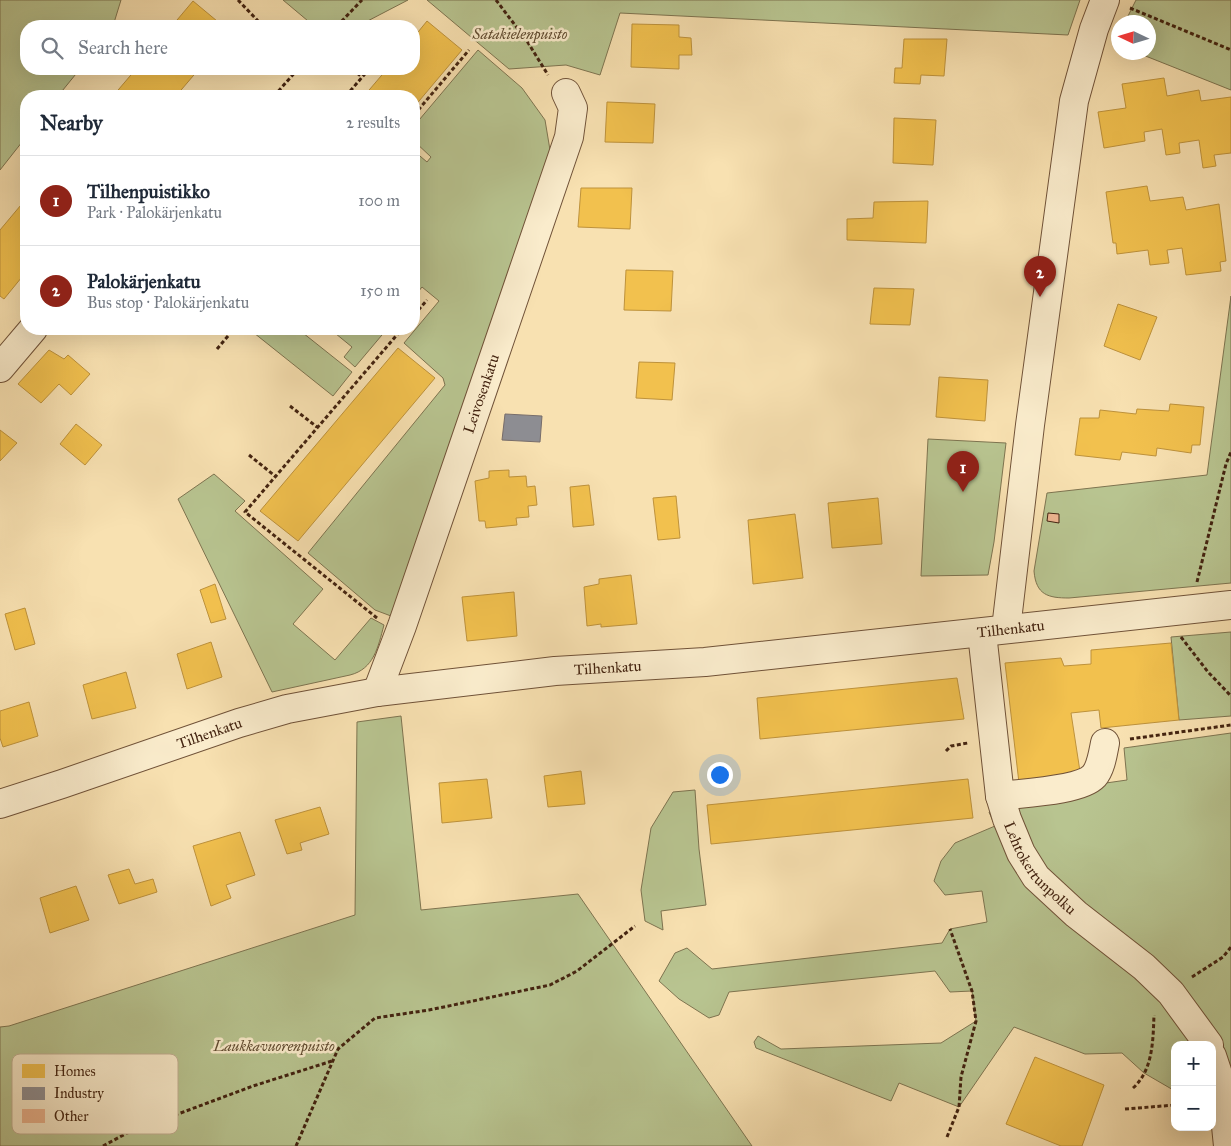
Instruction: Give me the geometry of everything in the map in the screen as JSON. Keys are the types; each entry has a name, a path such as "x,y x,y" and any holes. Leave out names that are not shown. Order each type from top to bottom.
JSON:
{"street":[{"name":"Lehtokertunpolku","path":"1116,3 1091,37 1074,101 1030,425 994,631 1000,796 1007,819 1021,852 1036,877 1076,914 1159,982 1206,1041"},
{"name":"Leivosenkatu","path":"377,692 405,617 569,137 573,108 566,93"},
{"path":"0,368 28,335"},
{"name":"Tilhenkatu","path":"0,804 271,714 306,705 377,692 556,672 705,662 1191,608 1231,606"},
{"path":"1000,796 1082,784 1094,775 1103,755 1104,743"},
{"path":"1216,1068 1222,1086 1228,1146"}],"path":[{"path":"238,0 257,20"},
{"path":"343,20 362,0"},
{"path":"496,0 527,41 545,72 566,93"},
{"path":"1116,3 1231,50"},
{"path":"420,108 468,50"},
{"path":"279,90 293,75"},
{"path":"351,90 362,77 360,75"},
{"path":"420,308 427,300"},
{"path":"217,349 229,335"},
{"path":"382,620 375,617 245,512 397,335"},
{"path":"290,406 317,427"},
{"path":"1195,590 1226,464 1231,452"},
{"path":"249,455 275,476"},
{"path":"1178,632 1208,672 1231,696"},
{"path":"1104,743 1231,725"},
{"path":"296,1146 338,1049 375,1018 429,1010 550,985 577,971 635,926"},
{"path":"947,1137 959,1107 961,1077 976,1021 972,991 950,930"},
{"path":"1133,1088 1142,1081 1150,1062 1159,982 1193,976 1223,957 1231,946"},
{"path":"178,1114 253,1086 332,1061"},
{"path":"1125,1109 1171,1105"},
{"path":"103,1146 125,1134"}],"green space":[{"path":"0,0 121,0 115,20 20,20 20,75 75,75 63,90 20,90 20,145 0,170"},
{"path":"283,0 408,0 370,20 307,20"},
{"name":"Satakielenpuisto","path":"427,0 1080,0 1068,35 620,13 600,75 566,65 509,69"},
{"path":"1136,0 1231,0 1231,90 1156,60 1156,15 1128,15"},
{"path":"478,50 522,88 545,120 551,156 391,616 375,610 308,553 445,385 443,378 404,343 411,335 420,335 420,324 439,301 422,287 420,290 420,156 427,162 431,157 420,147 420,119"},
{"path":"1231,296 1231,583 1069,598 1044,594 1037,585 1034,571 1047,493 1207,475"},
{"path":"257,335 306,335 352,372 333,396"},
{"path":"337,335 382,335 355,367 344,357 352,347"},
{"path":"928,439 1006,443 988,575 921,576"},
{"path":"214,474 245,501 235,511 323,589 293,624 335,660 371,618 384,625 374,656 365,668 350,675 272,692 178,499"},
{"path":"1231,632 1231,716 1179,720 1171,637"},
{"name":"Laukkavuorenpuisto","path":"401,716 421,910 578,894 752,1146 0,1146 0,1027 9,1026 355,915 357,722"},
{"path":"1231,733 1231,1108 1216,1058 1216,1041 1171,1041 1171,1089 1144,1073 1122,1053 1085,1054 1014,1027 959,1107 899,1083 891,1101 756,1048 754,1042 758,1036 781,1049 941,1043 976,1021 972,991 950,992 935,971 729,992 719,1015 709,1018 679,999 659,981 675,953 687,948 712,969 942,943 950,929 987,922 982,891 945,895 934,881 941,861 955,843 995,826 989,812 1099,784 1127,780 1124,748"},
{"path":"695,790 699,849 706,905 661,911 663,930 645,921 641,890 651,828 673,792"}],"building: Homes":[{"path":"193,1 216,20 177,20"},
{"path":"427,21 462,50 420,100 420,90 369,90 382,75 420,75 420,30"},
{"path":"632,24 679,25 679,37 691,38 692,55 679,55 679,69 631,67"},
{"path":"904,39 947,39 944,76 921,75 920,84 894,83 895,68 902,68"},
{"path":"131,75 194,75 181,90 118,90"},
{"path":"1164,78 1167,96 1199,90 1201,101 1231,97 1231,153 1214,155 1216,166 1203,168 1199,140 1179,143 1180,153 1166,155 1162,129 1144,132 1145,141 1104,148 1098,112 1126,108 1122,84"},
{"path":"607,102 655,104 653,143 605,142"},
{"path":"894,118 936,120 933,165 893,163"},
{"path":"1147,186 1150,201 1183,197 1186,210 1219,204 1226,261 1220,262 1221,271 1186,275 1182,248 1167,250 1169,263 1150,265 1148,250 1117,254 1116,243 1113,243 1106,192"},
{"path":"581,188 632,188 630,229 578,227"},
{"path":"928,201 926,243 847,240 847,219 873,218 874,202"},
{"path":"20,206 20,279 4,299 0,296 0,230"},
{"path":"626,270 673,271 671,311 624,310"},
{"path":"874,288 914,289 910,325 870,324"},
{"path":"1118,304 1157,317 1140,360 1104,346"},
{"path":"398,348 435,378 298,541 260,511"},
{"path":"49,350 64,359 68,355 90,374 71,395 59,384 41,403 18,384"},
{"path":"639,362 675,363 672,400 636,398"},
{"path":"939,377 988,380 985,421 936,417"},
{"path":"1170,404 1204,407 1200,445 1192,445 1191,453 1157,448 1156,456 1122,452 1120,460 1075,455 1080,418 1099,418 1100,410 1136,414 1137,409 1169,411"},
{"path":"76,424 102,445 85,465 60,444"},
{"path":"0,430 17,443 0,461"},
{"path":"509,470 509,477 526,476 527,487 535,486 537,505 528,506 529,517 516,518 517,525 486,528 485,521 479,521 475,481 489,478 489,471"},
{"path":"589,485 594,525 573,527 570,487"},
{"path":"676,496 680,538 658,540 653,498"},
{"path":"878,498 882,544 832,548 828,503"},
{"path":"795,514 803,578 753,584 748,520"},
{"path":"631,575 637,624 601,627 601,624 587,626 584,587 599,584 599,579"},
{"path":"215,584 226,619 211,623 200,590"},
{"path":"514,592 517,636 467,641 462,597"},
{"path":"25,608 35,644 15,650 5,614"},
{"path":"211,642 222,677 187,689 177,654"},
{"path":"1171,643 1179,720 1101,728 1099,710 1071,713 1081,778 1019,783 1005,663 1061,658 1064,666 1091,664 1091,650"},
{"path":"126,672 136,708 92,719 83,685"},
{"path":"957,678 964,719 760,739 757,698"},
{"path":"29,702 38,736 3,747 0,738 0,711"},
{"path":"581,771 585,804 548,807 544,776"},
{"path":"487,779 492,818 442,823 439,783"},
{"path":"968,779 973,818 711,844 707,805"},
{"path":"320,807 329,834 300,843 302,850 287,854 275,820"},
{"path":"240,832 255,875 226,885 231,898 211,906 193,846"},
{"path":"129,869 135,884 153,879 157,892 119,904 108,875"},
{"path":"76,886 89,920 50,933 40,898"},
{"path":"1035,1057 1104,1085 1082,1146 1061,1146 1006,1124"}],"building: Industry":[{"path":"505,414 542,416 540,442 502,440"}],"building: Other":[{"path":"1048,513 1059,514 1059,523 1047,521"}],"place":[{"name":"Palokärjenkatu","path":"1040,297"},
{"name":"Tilhenpuistikko","path":"963,492"}]}
